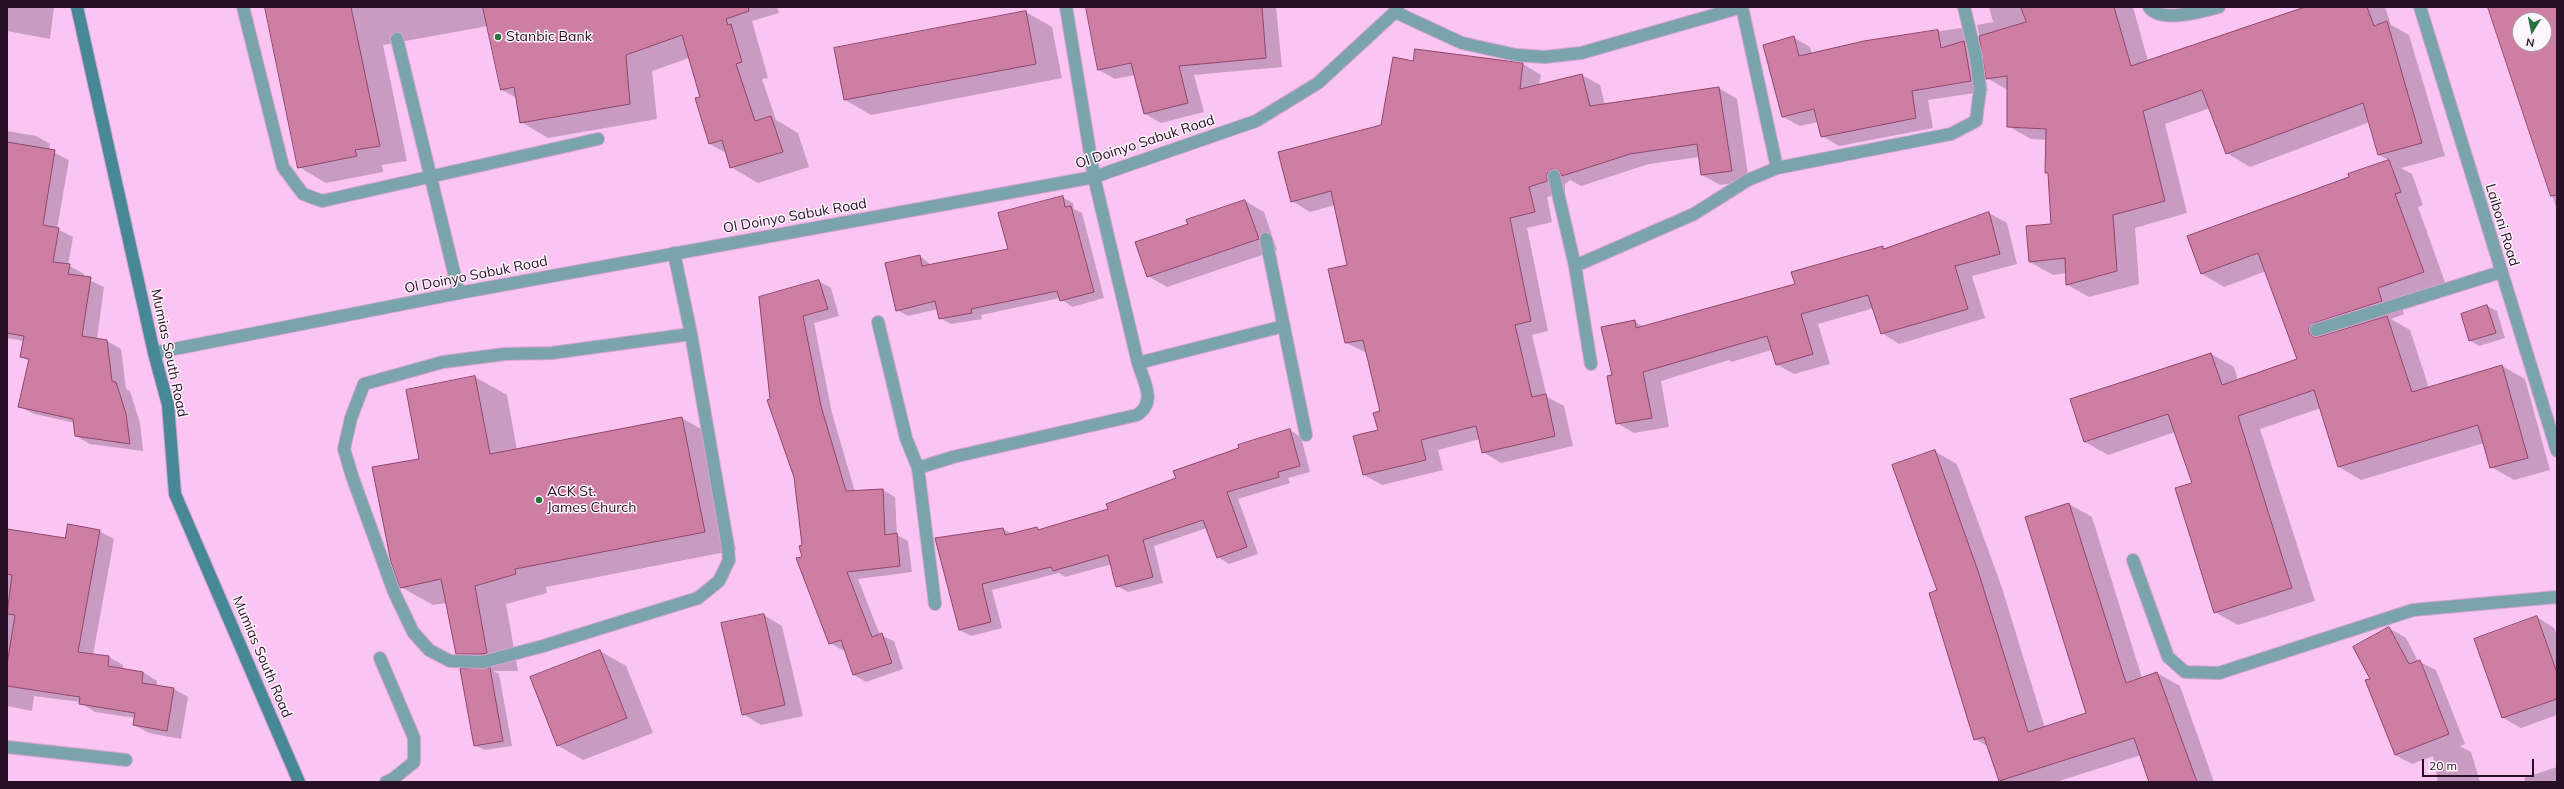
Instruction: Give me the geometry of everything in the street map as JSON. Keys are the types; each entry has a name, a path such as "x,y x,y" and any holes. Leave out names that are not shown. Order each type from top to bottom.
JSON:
{"main road":[{"name":"Mumias South Road","path":"77,7 154,353 168,405 175,494 299,782"}],"street":[{"path":"243,7 283,167 303,194 322,201 431,175 598,139"},
{"path":"918,468 953,457 1137,415 1146,409 1148,401 1094,177 1066,7"},
{"path":"1396,10 1462,43 1516,55 1545,57 1581,53 1742,7 1777,168"},
{"path":"1575,266 1687,217 1748,180 1777,168 1951,134 1976,121 1980,89 1976,57 1964,7"},
{"path":"2149,7 2164,16 2180,15 2219,7"},
{"name":"Laiboni Road","path":"2420,7 2557,451"},
{"name":"Ol Doinyo Sabuk Road","path":"154,353 459,293 1094,177 1256,122 1318,83 1396,10"},
{"path":"397,38 459,293"},
{"path":"1554,176 1575,266 1591,364"},
{"path":"1266,239 1306,435"},
{"path":"674,253 691,334 727,541 729,560 719,581 698,598 543,646 483,662 450,661 429,650 413,632 394,592 344,449 351,418 364,384 443,362 505,354 552,353 691,334"},
{"path":"2316,330 2501,272"},
{"path":"878,322 906,438 918,468 935,604"},
{"path":"1138,364 1284,326"},
{"path":"2133,560 2168,657 2185,672 2218,673 2413,610 2557,597"},
{"path":"380,658 414,738 414,762 393,779 386,782"},
{"path":"7,747 126,760"}],"building":[{"path":"265,7 351,7 380,146 355,150 357,156 298,168"},
{"path":"483,7 748,7 749,11 726,19 728,25 731,24 742,62 736,64 755,121 771,116 783,152 730,168 722,140 709,144 695,98 700,97 682,35 626,55 630,104 520,123 514,87 501,90"},
{"path":"1086,7 1262,7 1266,58 1179,66 1188,103 1144,114 1131,63 1098,70"},
{"path":"2021,7 2114,7 2131,66 2305,7 2367,7 2374,26 2387,21 2422,143 2378,155 2363,103 2226,154 2202,90 2143,111 2165,201 2113,215 2117,271 2066,285 2065,258 2029,262 2026,226 2051,224 2048,173 2045,173 2046,129 2007,127 2007,76 1986,79 1979,36 2026,22"},
{"path":"2488,7 2557,7 2557,195 2551,196"},
{"path":"1026,11 1036,64 844,100 834,48"},
{"path":"1938,30 1941,48 1964,41 1971,81 1912,91 1916,118 1821,137 1814,109 1782,117 1763,45 1794,36 1799,56 1864,41"},
{"path":"1415,49 1523,63 1520,89 1582,74 1590,106 1719,87 1732,171 1701,175 1697,144 1630,154 1562,176 1559,171 1552,169 1547,173 1547,181 1529,187 1535,212 1510,218 1531,321 1515,325 1532,397 1546,394 1555,436 1482,453 1476,426 1421,440 1426,460 1363,475 1353,436 1378,430 1373,413 1380,411 1363,340 1345,343 1328,269 1347,265 1331,191 1291,202 1278,152 1381,125 1393,57 1413,61"},
{"path":"7,142 55,150 43,225 59,228 53,262 70,264 68,274 91,277 82,336 107,340 112,381 116,382 126,414 130,444 75,436 73,419 18,407 29,359 20,357 24,336 7,333"},
{"path":"2389,160 2401,192 2395,194 2424,272 2378,288 2382,301 2314,323 2309,328 2309,333 2314,337 2318,337 2387,316 2412,392 2502,365 2528,458 2490,468 2478,425 2338,467 2314,390 2238,416 2292,588 2214,613 2175,488 2192,483 2168,414 2084,442 2070,399 2211,353 2222,385 2297,359 2258,253 2201,274 2187,236 2349,177 2348,174"},
{"path":"1063,196 1065,207 1071,206 1094,292 1060,301 1057,291 971,309 972,313 939,319 935,301 896,311 885,263 920,255 922,266 1008,249 998,213"},
{"path":"1245,200 1259,239 1147,277 1135,242 1188,224 1186,220"},
{"path":"1989,212 2000,254 1955,266 1968,309 1881,334 1868,295 1801,314 1813,354 1776,365 1767,336 1643,372 1652,418 1616,424 1607,376 1612,375 1601,327 1635,320 1636,328 1795,284 1791,272 1883,246 1883,249"},
{"path":"819,280 828,309 803,316 821,406 846,491 883,489 885,535 897,533 900,566 847,572 872,637 882,633 892,663 853,675 841,640 829,644 796,558 802,557 799,546 802,545 794,477 767,400 770,399 759,297"},
{"path":"2487,305 2496,333 2469,341 2461,314"},
{"name":"ACK St. James Church","path":"475,376 490,454 682,417 705,532 515,569 516,574 475,586 487,653 456,654 441,579 400,588 391,562 372,467 419,459 406,390"},
{"path":"1290,429 1300,466 1278,472 1279,477 1227,492 1247,547 1217,558 1203,520 1143,540 1153,577 1116,587 1108,555 1053,571 1051,567 982,584 991,622 959,630 935,538 1003,528 1005,535 1037,527 1038,530 1108,509 1106,504 1176,478 1173,471 1239,448 1238,445"},
{"path":"1935,450 1979,574 2028,732 2086,713 2025,517 2069,503 2126,683 2157,672 2197,782 2149,782 2134,738 1999,781 1984,737 1974,740 1929,593 1937,590 1892,465"},
{"path":"68,524 100,530 78,652 109,656 108,666 143,672 142,683 174,688 167,731 133,725 135,713 79,704 80,697 7,686 7,665 15,615 7,614 12,575 7,574 7,529 65,538"},
{"path":"764,614 785,705 742,715 721,623"},
{"path":"2537,616 2557,673 2557,699 2502,718 2474,639"},
{"path":"2389,627 2409,664 2420,660 2449,734 2395,755 2365,680 2370,679 2353,647"},
{"path":"600,650 627,718 557,746 530,677"},
{"path":"490,668 503,741 474,746 460,669"}],"place":[{"name":"Stanbic Bank","path":"498,37"},
{"name":"ACK St. James Church","path":"539,500"}]}
